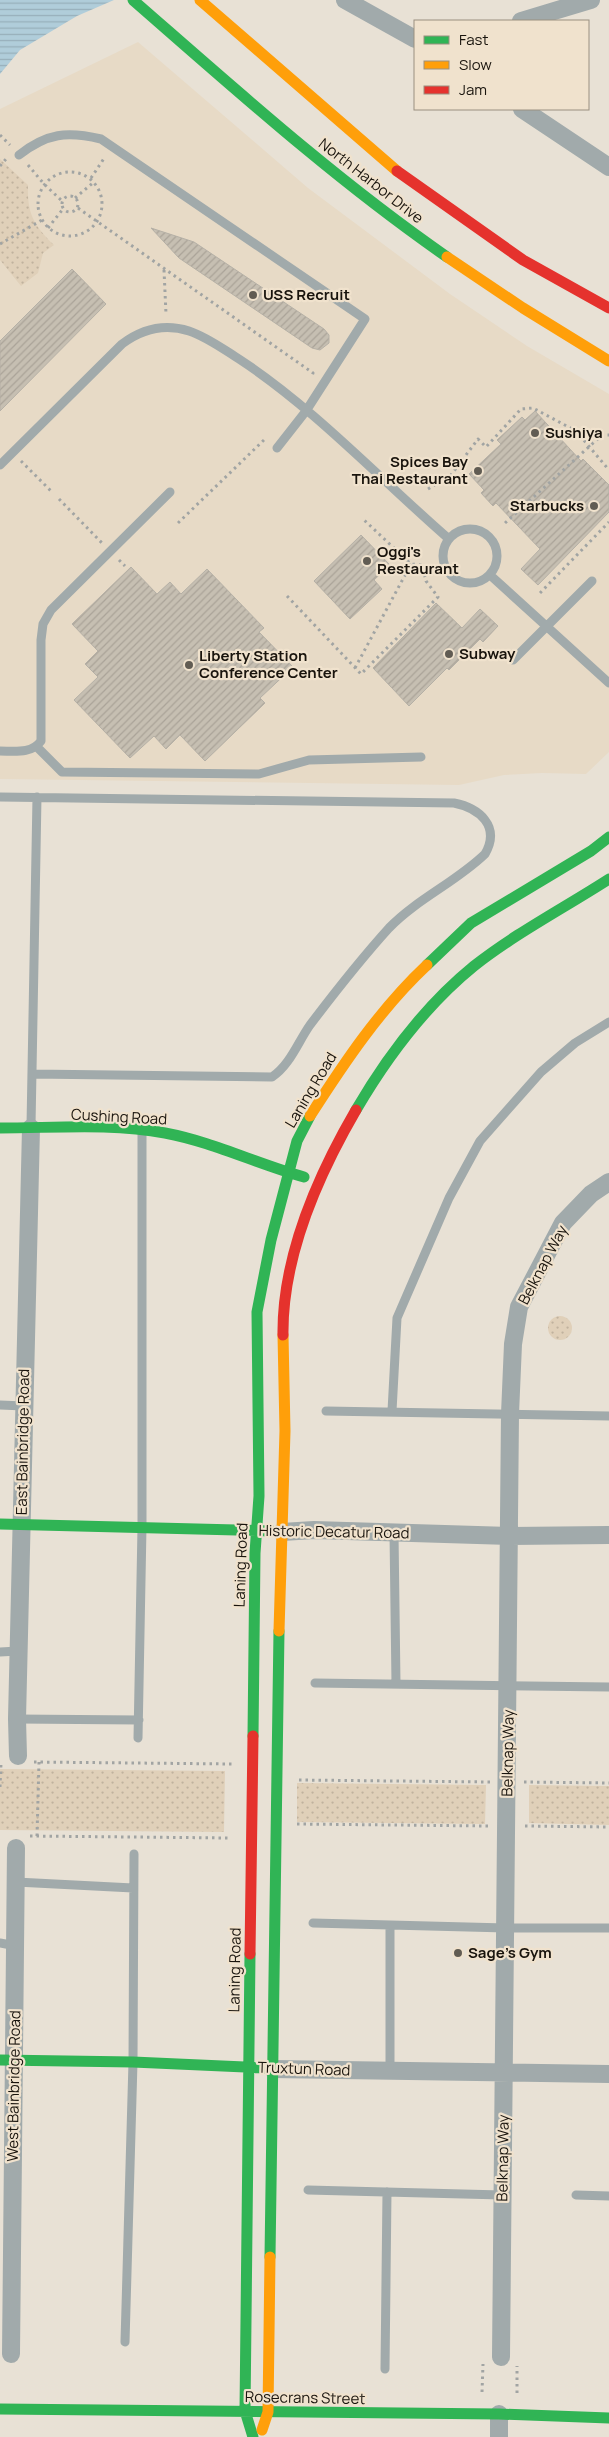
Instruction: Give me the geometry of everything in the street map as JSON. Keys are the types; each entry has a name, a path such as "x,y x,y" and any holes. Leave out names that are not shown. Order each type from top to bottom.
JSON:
{"street":[{"name":"North Harbor Drive","path":"133,0 303,146 415,234 534,315 609,361"},
{"name":"North Harbor Drive","path":"200,0 409,181 523,260 609,308"},
{"path":"345,0 414,38"},
{"path":"525,20 591,0"},
{"path":"524,110 609,167"},
{"name":"Laning Road","path":"253,2437 245,2411 259,1496 257,1312 297,1141 310,1117 364,1035 404,986 471,923 591,851 609,837"},
{"path":"260,2437 268,2412 284,1309 298,1238 318,1180 380,1072 422,1017 456,982 498,948 609,879"},
{"name":"Cushing Road","path":"0,1128 165,1133 196,1141 288,1173 318,1180"},
{"name":"East Bainbridge Road","path":"19,1760 17,1719 18,1651 31,1128"},
{"name":"Belknap Way","path":"501,2357 510,1414 513,1344 519,1307 563,1223 591,1194 609,1182"},
{"name":"Historic Decatur Road","path":"0,1524 282,1532 314,1530 510,1536 609,1535"},
{"name":"West Bainbridge Road","path":"11,2354 7,2060 8,1944 22,1842"},
{"name":"Truxtun Road","path":"7,2060 133,2062 273,2069 504,2074 609,2074"},
{"name":"Rosecrans Street","path":"0,2409 499,2414 609,2418"},
{"path":"499,2414 499,2437"}],"lane":[{"path":"19,155 35,142 46,137 80,134 101,139 365,319 306,411 277,448"},
{"path":"0,464 122,344 148,329 167,327 189,331 206,338 256,371 306,411 450,539"},
{"path":"37,747 42,733 41,640 43,624 51,610 170,492"},
{"path":"472,529 488,536 497,551 497,560 490,575 474,583 456,579 449,573 443,556 450,539 464,530 472,529"},
{"path":"490,575 609,683"},
{"path":"513,660 592,581"},
{"path":"0,751 23,751 37,747"},
{"path":"37,747 62,772 259,774 309,760 421,757"},
{"path":"0,797 454,803 472,808 480,814 490,830 491,838 489,847 478,860 412,907 386,932 351,972 310,1026 282,1069 272,1077 32,1074"},
{"path":"31,1128 37,797"},
{"path":"392,1411 397,1318 449,1198 480,1141 541,1072 575,1043 609,1022"},
{"path":"138,1738 142,1527 142,1131"},
{"path":"0,1405 24,1406"},
{"path":"326,1411 609,1416"},
{"path":"394,1533 396,1684"},
{"path":"0,1652 18,1651"},
{"path":"314,1682 609,1687"},
{"path":"17,1719 139,1720"},
{"path":"125,2342 133,2062 134,1854"},
{"path":"16,1882 133,1888"},
{"path":"313,1923 506,1928 609,1928"},
{"path":"390,1925 390,2071"},
{"path":"308,2190 502,2195"},
{"path":"385,2369 387,2192"},
{"path":"576,2195 609,2196"}],"path":[{"path":"75,198 92,180 112,146"},
{"path":"19,155 44,184 62,201 63,209 48,228"},
{"path":"67,171 77,172 92,180 102,195 103,204 97,222 89,231 70,237 56,233 48,228 42,220 38,198 44,184 56,174 67,171"},
{"path":"62,201 67,197 75,198"},
{"path":"75,198 78,202 78,208"},
{"path":"78,208 313,373 311,380"},
{"path":"63,209 71,213 78,208"},
{"path":"0,244 42,220"},
{"path":"164,269 167,327"},
{"path":"428,489 451,475 478,439 486,447 521,409 533,408 576,431 609,470"},
{"path":"505,523 602,435 609,435"},
{"path":"178,523 266,437"},
{"path":"13,452 52,492"},
{"path":"59,499 125,566"},
{"path":"287,596 361,674 438,597 426,581 422,565 411,564 363,519"},
{"path":"540,593 609,522"},
{"path":"355,668 411,564"},
{"path":"0,1787 0,1762 19,1760 39,1762 238,1764"},
{"path":"37,1836 39,1762"},
{"path":"296,1780 609,1783"},
{"path":"295,1824 609,1827"},
{"path":"22,1842 37,1836 237,1838"}],"shaded area":[{"path":"138,42 308,188 450,294 527,346 609,394 609,752 586,774 542,773 504,775 459,785 0,779 0,109"},
{"path":"0,159 28,185 29,204 33,218 41,231 54,245 43,253 38,273 21,286 0,260"},
{"path":"560,1316 569,1319 572,1328 569,1337 560,1340 551,1337 548,1328 551,1319"},
{"path":"0,1769 225,1771 224,1832 0,1830"},
{"path":"297,1783 486,1785 485,1824 297,1822"},
{"path":"529,1785 609,1786 609,1825 529,1823"}],"water":[{"path":"0,0 114,0 77,16 20,50 0,74"}],"building":[{"name":"USS Recruit","path":"151,228 194,242 324,329 329,335 329,343 320,350 312,348 179,258"},
{"path":"72,269 106,304 0,411 0,341"},
{"path":"535,411 581,461 583,459 609,485 609,512 538,585 521,569 540,549 496,503 493,506 481,493 484,490 469,474 501,444 497,440 522,417 525,420"},
{"path":"361,535 390,565 374,580 382,589 350,619 314,581"},
{"name":"Liberty Station Conference Center","path":"131,567 157,594 170,582 181,594 207,569 264,628 259,632 293,667 260,698 265,703 205,761 180,735 166,749 154,736 130,758 74,700 98,677 85,664 98,651 72,624"},
{"path":"436,603 462,628 480,609 498,626 483,642 480,639 449,670 447,668 409,706 373,668"}],"traffic: fast":[{"path":"133,0 248,100 365,197 447,257"},
{"path":"427,965 471,923 591,851 609,837"},
{"path":"356,1110 394,1051 456,981 506,943 609,879"},
{"path":"253,1736 255,1553 259,1496 257,1312 271,1240 297,1141 310,1116"},
{"path":"0,1128 104,1127 165,1133 218,1147 304,1177"},
{"path":"0,1524 272,1531"},
{"path":"270,2257 279,1631"},
{"path":"250,1954 245,2411 253,2437"},
{"path":"0,2060 133,2062 266,2068"},
{"path":"0,2409 499,2414 609,2418"}],"traffic: slow":[{"path":"200,0 397,171"},
{"path":"447,257 523,308 609,361"},
{"path":"310,1116 378,1018 427,965"},
{"path":"279,1631 285,1431 283,1335"},
{"path":"262,2430 268,2412 270,2257"}],"traffic: jam":[{"path":"397,171 523,260 609,308"},
{"path":"283,1335 284,1305 288,1276 304,1218 328,1162 356,1110"},
{"path":"250,1954 253,1736"}],"place":[{"name":"USS Recruit","path":"253,295"},
{"name":"Sushiya","path":"535,433"},
{"name":"Spices Bay Thai Restaurant","path":"478,471"},
{"name":"Starbucks","path":"594,506"},
{"name":"Oggi's Restaurant","path":"367,561"},
{"name":"Subway","path":"449,654"},
{"name":"Liberty Station Conference Center","path":"189,665"},
{"name":"Sage's Gym","path":"458,1953"}]}
